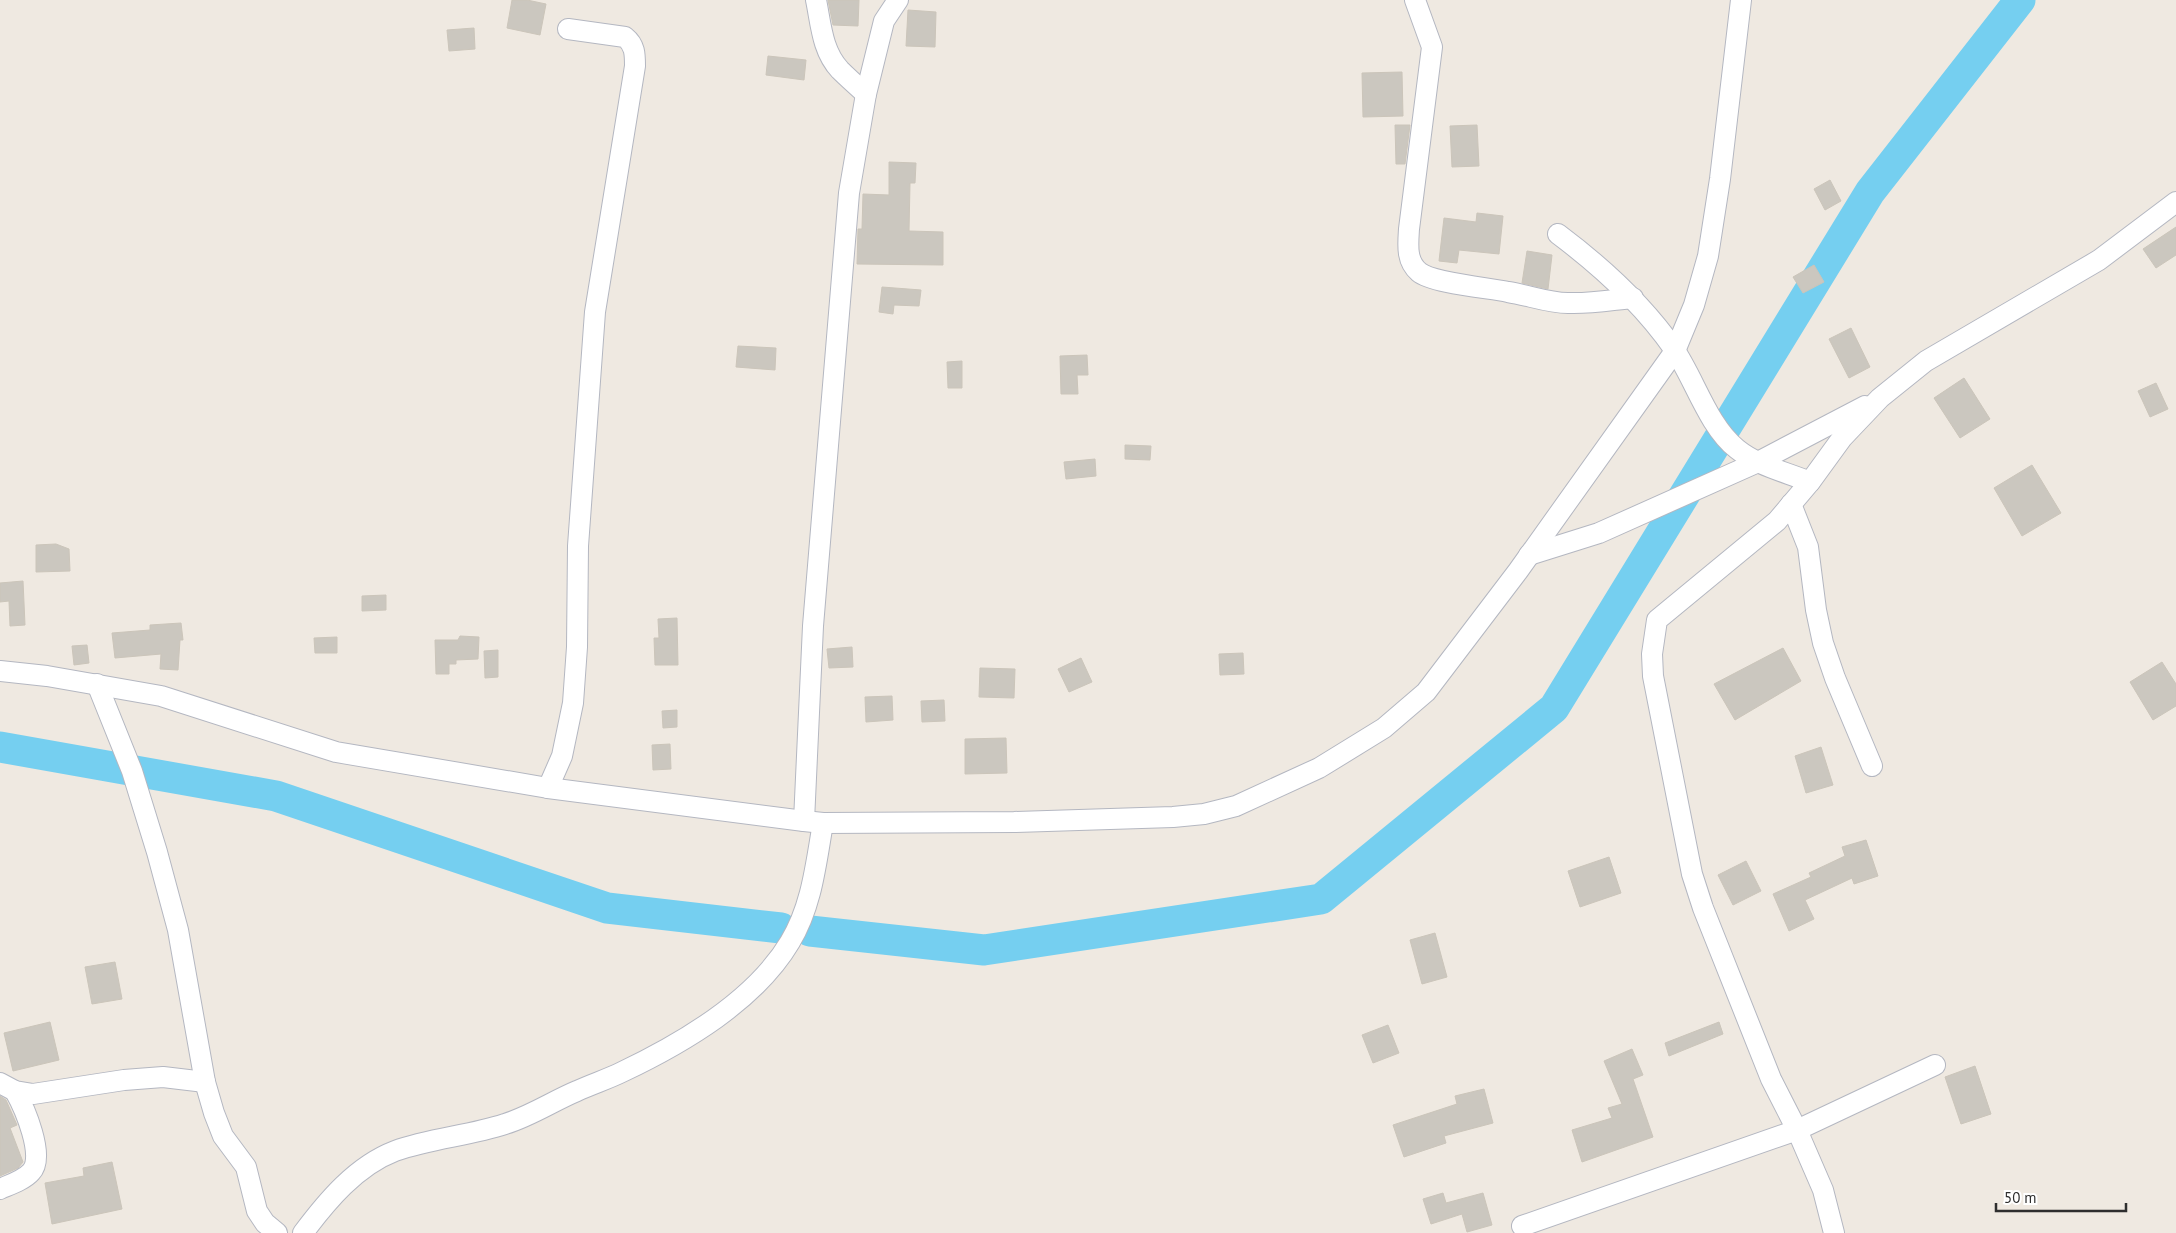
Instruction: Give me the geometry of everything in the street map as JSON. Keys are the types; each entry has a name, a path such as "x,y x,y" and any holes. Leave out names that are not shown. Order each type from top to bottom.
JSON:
{"street":[{"path":"816,0 824,43 831,59 866,94"},
{"path":"303,1233 325,1204 342,1188 365,1168 394,1152 504,1124 534,1113 576,1091 622,1073 689,1037 757,985 790,942 811,893 813,626 849,193 866,94 884,21 898,0"},
{"path":"1416,0 1432,47 1409,229 1408,250 1412,264 1420,273 1435,279 1511,292 1540,300 1567,304 1633,298"},
{"path":"0,671 97,684 162,696 336,752 548,788 813,822 1014,822 1173,818 1204,814 1236,806 1319,768 1384,728 1426,692 1529,555 1675,351 1694,305 1708,256 1721,170 1741,0"},
{"path":"548,788 562,756 573,703 577,647 578,546 595,312 635,66 635,52 631,42 625,37 568,29"},
{"path":"1834,1233 1822,1190 1797,1130 1771,1079 1692,874 1652,676 1652,654 1657,620 1777,520 1810,482 1842,438 1880,398 1926,361 2099,260 2176,202"},
{"path":"1558,234 1599,265 1633,298 1675,351 1718,427 1736,449 1758,462 1810,482"},
{"path":"1529,555 1599,533 1758,462 1880,398"},
{"path":"1791,504 1808,548 1816,610 1823,643 1835,678 1872,766"},
{"path":"97,684 132,771 158,852 178,930 205,1082 214,1113 223,1136 246,1167 257,1211 277,1233"},
{"path":"1522,1226 1797,1130 1935,1065"},
{"path":"8,1087 32,1094 124,1080 164,1077 205,1082"},
{"path":"0,1189 30,1173 34,1167 36,1156 31,1129 8,1087"}],"building":[{"path":"512,0 527,0 546,4 540,35 507,28"},
{"path":"828,0 859,0 858,26 833,25"},
{"path":"908,10 936,12 935,47 906,46"},
{"path":"474,28 475,49 449,51 447,30"},
{"path":"768,56 806,60 804,80 766,75"},
{"path":"1402,72 1403,116 1363,117 1362,73"},
{"path":"1395,125 1410,125 1405,164 1396,164"},
{"path":"1477,125 1479,166 1452,167 1450,126"},
{"path":"889,162 916,163 915,183 910,183 909,231 943,232 943,265 857,264 858,229 862,229 863,194 889,195"},
{"path":"1830,180 1841,201 1825,210 1814,189"},
{"path":"1477,213 1503,216 1499,254 1459,250 1457,263 1439,261 1444,218 1476,222"},
{"path":"2176,227 2176,255 2156,268 2143,249"},
{"path":"1527,251 1552,255 1548,289 1522,283"},
{"path":"1814,265 1824,282 1803,293 1793,277"},
{"path":"882,287 921,290 919,306 894,305 893,314 879,312"},
{"path":"1851,328 1870,367 1849,378 1829,339"},
{"path":"738,346 776,348 775,370 736,367"},
{"path":"1087,355 1088,375 1077,375 1078,394 1061,394 1060,356"},
{"path":"962,361 962,388 948,388 947,362"},
{"path":"1964,378 1990,419 1960,438 1934,398"},
{"path":"2156,383 2168,409 2150,417 2138,391"},
{"path":"1125,445 1151,446 1150,460 1125,459"},
{"path":"1095,459 1096,476 1066,479 1064,462"},
{"path":"2032,465 2061,513 2022,536 1994,488"},
{"path":"56,544 69,549 70,571 36,572 36,545"},
{"path":"23,581 25,625 10,626 9,601 0,602 0,583"},
{"path":"386,595 386,610 362,611 362,596"},
{"path":"677,618 678,665 655,665 654,638 659,638 658,619"},
{"path":"181,623 183,640 180,640 178,670 160,669 161,654 115,658 112,633 150,630 150,625"},
{"path":"460,636 479,637 478,659 456,660 456,664 449,664 449,674 436,674 435,640 458,640"},
{"path":"337,637 337,653 315,653 314,638"},
{"path":"87,645 89,663 74,665 72,646"},
{"path":"852,647 853,667 829,668 827,649"},
{"path":"1783,648 1801,681 1735,720 1714,684"},
{"path":"498,650 498,677 485,678 484,651"},
{"path":"1243,653 1244,674 1220,675 1219,654"},
{"path":"1081,658 1092,682 1069,692 1058,669"},
{"path":"2162,662 2176,684 2176,706 2153,720 2130,682"},
{"path":"980,668 1015,669 1014,698 979,697"},
{"path":"892,696 893,720 866,722 865,697"},
{"path":"944,700 945,721 922,722 921,701"},
{"path":"677,710 677,727 663,728 662,711"},
{"path":"1006,738 1007,773 965,774 965,739"},
{"path":"670,744 671,769 653,770 652,745"},
{"path":"1821,747 1833,785 1806,793 1795,756"},
{"path":"1866,840 1878,876 1854,884 1852,878 1805,900 1814,919 1789,931 1773,894 1811,877 1809,873 1845,856 1842,847"},
{"path":"1609,857 1621,893 1580,907 1568,871"},
{"path":"1746,861 1761,891 1733,905 1718,875"},
{"path":"1435,933 1447,977 1422,984 1410,940"},
{"path":"115,962 122,999 92,1004 85,967"},
{"path":"50,1022 59,1060 13,1071 4,1033"},
{"path":"1719,1022 1723,1034 1669,1056 1665,1043"},
{"path":"1388,1025 1399,1053 1373,1063 1362,1035"},
{"path":"1632,1049 1643,1075 1633,1079 1653,1137 1582,1162 1572,1130 1612,1118 1608,1108 1622,1104 1604,1061"},
{"path":"1975,1066 1991,1114 1961,1124 1945,1077"},
{"path":"1484,1089 1493,1123 1444,1136 1446,1143 1404,1157 1393,1125 1457,1104 1455,1096"},
{"path":"0,1096 6,1100 17,1125 10,1128 23,1162 18,1168 0,1176"},
{"path":"112,1162 122,1209 52,1224 45,1183 84,1176 83,1168"},
{"path":"1443,1193 1446,1203 1483,1193 1492,1225 1467,1232 1462,1214 1431,1224 1423,1199"}],"waterway":[{"path":"810,931 984,950 1321,899 1554,708 1870,192 2020,0"},
{"path":"0,747 276,796 607,908 781,928"}]}
